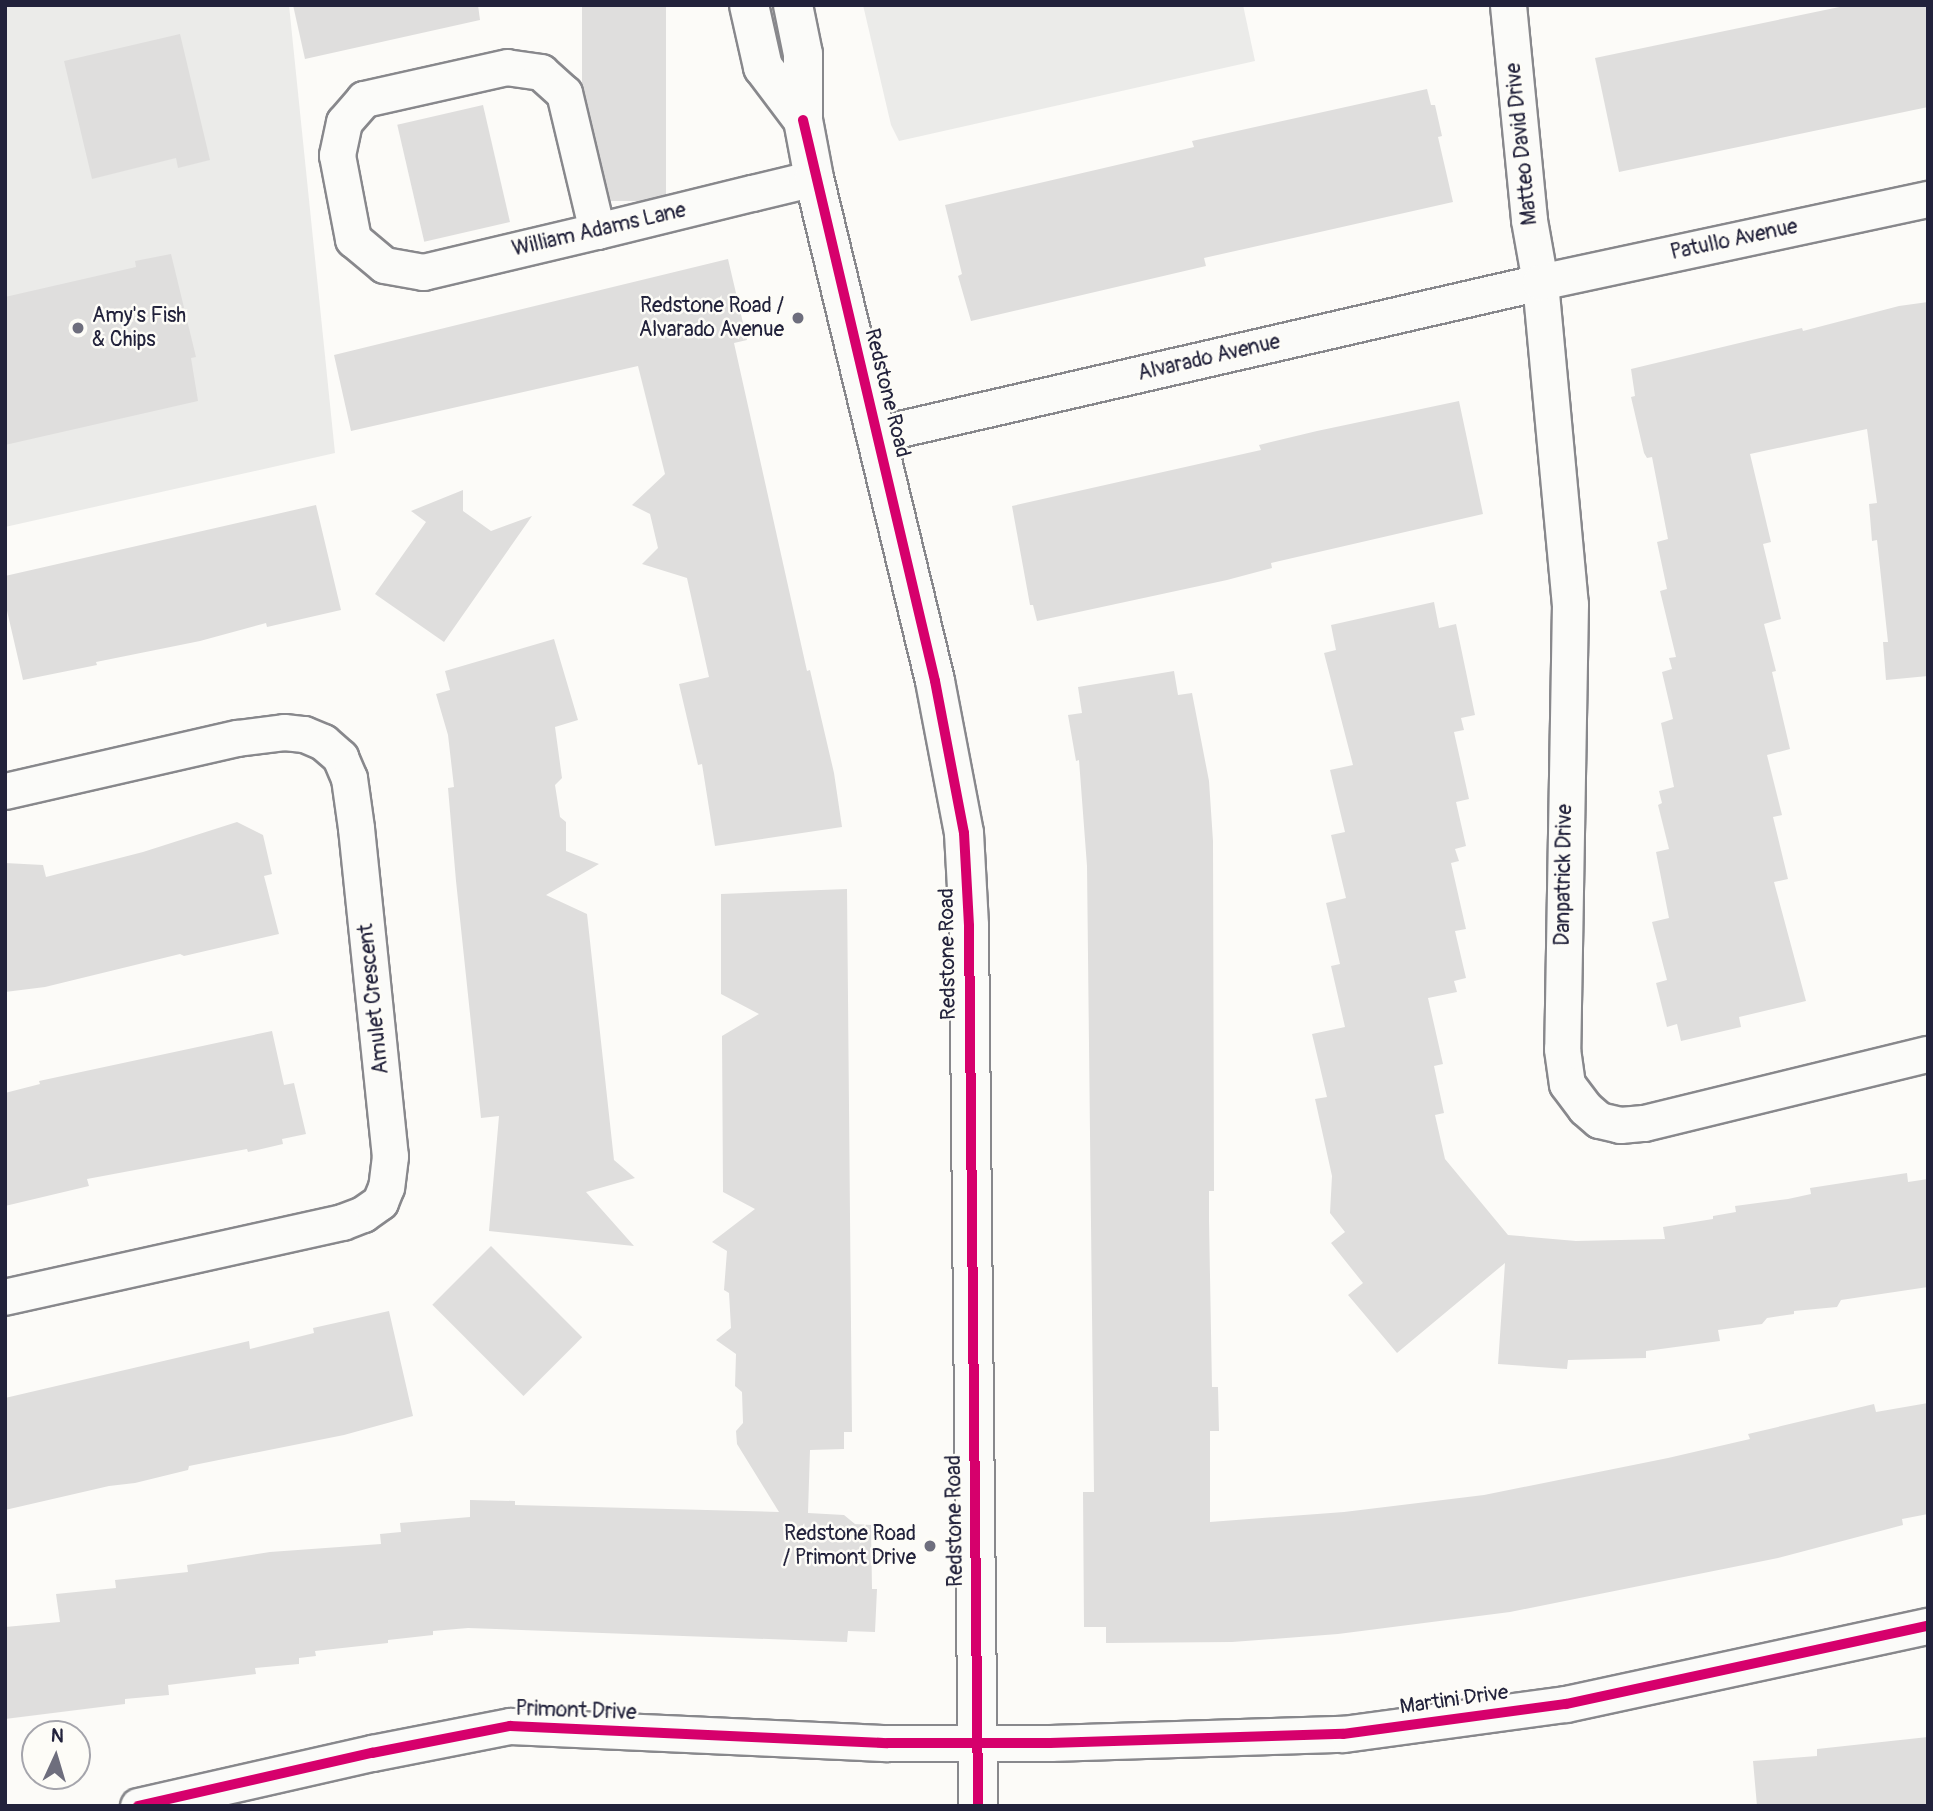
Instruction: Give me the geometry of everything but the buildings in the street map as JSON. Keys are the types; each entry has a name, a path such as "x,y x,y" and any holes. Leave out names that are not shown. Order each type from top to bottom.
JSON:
{"street":[{"name":"Redstone Road","path":"749,5 763,67 803,120"},
{"name":"Redstone Road","path":"793,5 803,54 803,120 814,178 878,434 949,744 964,832 969,926 978,1806"},
{"name":"Matteo David Drive","path":"1508,5 1530,220 1540,282"},
{"name":"William Adams Lane","path":"597,231 564,93 541,72 507,67 364,99 344,122 337,155 353,239 384,265 423,272 597,231 814,178"},
{"name":"Patullo Avenue","path":"1540,282 1928,199"},
{"name":"Alvarado Avenue","path":"878,434 1540,282"},
{"name":"Danpatrick Drive","path":"1540,282 1570,604 1562,1036 1562,1066 1567,1084 1585,1108 1600,1120 1620,1125 1644,1123 1928,1054"},
{"name":"Amulet Crescent","path":"5,791 237,738 304,734 323,741 332,749 340,757 349,778 355,816 390,1156 386,1187 380,1202 363,1214 342,1222 5,1297"},
{"name":"Martini Drive","path":"978,1743 1343,1734 1566,1704 1928,1626"},
{"name":"Primont Drive","path":"138,1806 372,1753 510,1726 888,1743 978,1743"}],"shaded area":[{"path":"5,5 289,5 335,453 5,527"},
{"path":"863,5 1243,5 1255,61 899,141 891,125"}],"cycle path":[{"path":"803,120 935,681 964,833 969,926 978,1806"},
{"path":"138,1806 372,1753 510,1726 888,1743 1050,1743 1343,1734 1566,1704 1928,1626"}],"place":[{"name":"Redstone Road / Alvarado Avenue","path":"798,318"},
{"name":"Amy's Fish & Chips","path":"78,328"},
{"name":"Redstone Road / Primont Drive","path":"930,1546"}]}
